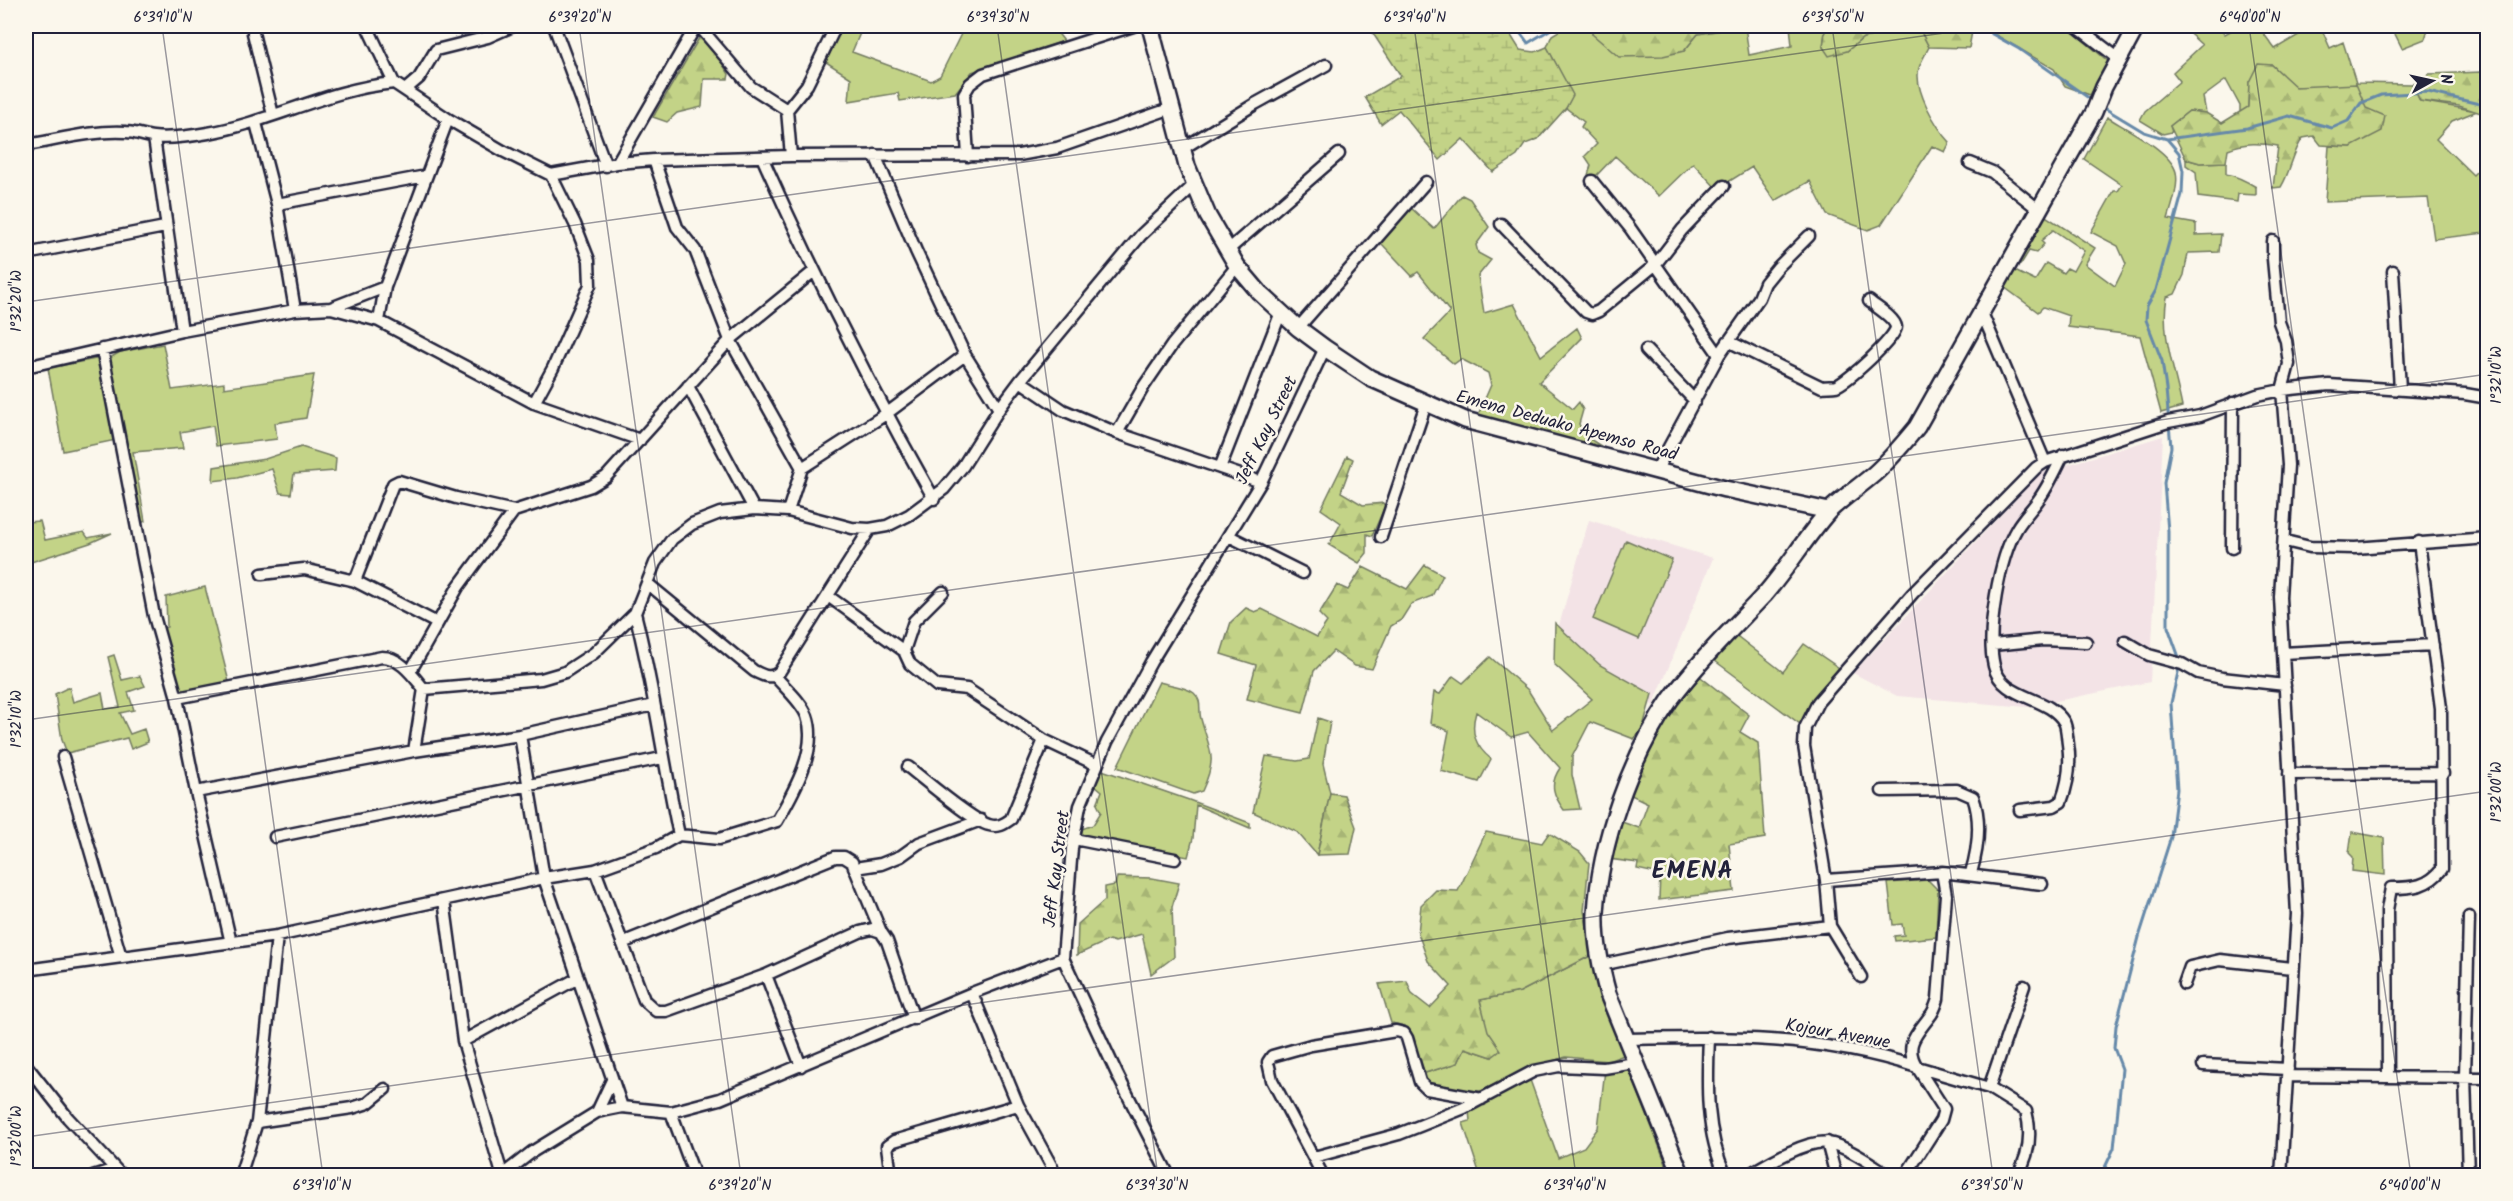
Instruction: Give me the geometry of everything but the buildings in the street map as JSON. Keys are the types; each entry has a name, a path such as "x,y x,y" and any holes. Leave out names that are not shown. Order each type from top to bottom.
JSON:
{"street":[{"path":"367,26 394,83 448,119 503,151 551,175 612,164 654,160 791,156 1019,155 1057,148 1172,108"},
{"path":"405,90 419,78 436,50 489,37 513,26"},
{"path":"554,26 612,164"},
{"path":"612,164 697,26 751,87 787,110"},
{"path":"791,156 787,110 807,85 836,26"},
{"path":"968,156 964,94 970,84 983,74 1133,26"},
{"name":"Emena Deduako Apemso Road","path":"1150,26 1182,149 1194,185 1227,251 1259,292 1298,328 1325,348 1370,378 1465,420 1657,469 1725,489 1829,511"},
{"path":"2076,26 2119,59"},
{"path":"1682,1176 1625,1039 1608,994 1601,965 1596,915 1605,855 1622,796 1645,744 1670,701 1715,645 1765,593 1829,511 1875,474 1917,427 2094,112 2104,87 2137,26"},
{"path":"253,33 273,115"},
{"path":"1182,149 1255,104 1326,65"},
{"path":"26,146 94,133 128,132 154,138 206,133 256,123 273,115 365,86 394,83"},
{"path":"379,321 385,287 448,119"},
{"path":"256,123 277,204 295,310"},
{"path":"154,138 165,227 182,331"},
{"path":"1227,251 1339,154"},
{"path":"875,155 911,241 965,355 999,409"},
{"path":"762,157 813,272 885,414 934,499"},
{"path":"654,160 677,226 695,250 730,340 802,468"},
{"path":"1970,163 1992,172 2038,209"},
{"path":"534,403 553,368 590,285 589,260 551,175"},
{"path":"277,204 426,176"},
{"path":"1592,181 1630,228 1719,356"},
{"path":"1298,328 1426,182"},
{"path":"424,689 541,679 565,672 594,653 635,613 655,563 672,539 692,524 720,513 754,509 788,511 852,528 870,529 887,526 934,499 963,466 999,409 1020,381 1141,235 1194,185"},
{"path":"1501,224 1586,312 1592,314 1599,311 1655,266 1682,230 1724,186"},
{"path":"26,254 165,227"},
{"path":"1657,469 1719,356 1759,298 1765,283 1809,236"},
{"path":"2273,241 2279,322 2286,341 2289,364 2282,390 2288,465 2280,597 2296,914 2280,1176"},
{"path":"1117,434 1144,386 1172,345 1237,266"},
{"path":"2393,271 2400,389"},
{"path":"355,581 393,484 408,483 456,498 514,511 591,486 606,477 730,340 813,272"},
{"path":"26,367 182,331 295,310 331,308 385,287"},
{"path":"1728,341 1822,387 1836,386 1877,352 1893,336 1896,329 1893,321 1869,301"},
{"path":"331,308 379,321 534,403 640,440"},
{"path":"1220,468 1281,312"},
{"path":"1982,313 2045,462"},
{"name":"Jeff Kay Street","path":"1063,958 1074,839 1080,806 1097,765 1107,742 1151,662 1261,482 1325,348"},
{"path":"102,349 154,616 177,698 195,792 231,943"},
{"path":"1646,350 1695,401"},
{"path":"788,511 802,468 885,414 965,355"},
{"path":"1020,381 1063,410 1117,434 1261,482"},
{"path":"1862,977 1830,926 1826,880 1804,746 1805,728 1818,702 1913,593 2036,468 2063,455 2282,390 2329,385 2465,394 2487,398"},
{"path":"688,386 754,509"},
{"path":"2232,548 2233,403"},
{"path":"1381,537 1426,404"},
{"path":"2020,810 2054,806 2061,802 2069,773 2068,744 2064,722 2052,710 2009,688 2000,680 1994,667 1991,628 2004,556 2017,529 2051,481 2063,455"},
{"path":"410,672 458,586 514,511"},
{"path":"647,583 754,671 768,677 775,676 870,529"},
{"path":"1229,536 1303,573"},
{"path":"2285,541 2310,547 2355,548 2487,538"},
{"path":"2388,1077 2387,910 2391,888 2408,888 2433,881 2442,869 2441,708 2420,542"},
{"path":"262,574 304,569 355,581 437,622"},
{"path":"904,651 914,621 943,592"},
{"path":"828,596 904,651 910,664 937,686 967,690 1044,740 1097,765"},
{"path":"635,613 648,666 662,758 679,835"},
{"path":"1992,645 2043,640 2086,642"},
{"path":"2125,641 2149,655 2182,664 2198,673 2285,685"},
{"path":"2283,654 2433,645"},
{"path":"177,698 389,657 410,672 424,689 414,751"},
{"path":"26,970 277,936 544,878 595,870 656,848 679,835 719,839 777,821 788,803 810,750 811,736 802,708 775,676"},
{"path":"195,792 414,751 520,735 654,705"},
{"path":"520,735 544,878 622,1107"},
{"path":"908,767 989,825 1003,825 1011,819 1044,740"},
{"path":"63,757 121,957"},
{"path":"275,837 662,758"},
{"path":"2289,774 2442,773"},
{"path":"1882,791 1957,790 1973,797 1979,813 1976,855 1971,873"},
{"path":"855,868 882,864 901,856 919,843 981,820"},
{"path":"1074,839 1175,860"},
{"path":"622,942 827,859 844,857 852,862 881,932 887,941 914,1019"},
{"path":"595,870 644,1000 656,1011 666,1011 766,975 860,932 872,929 881,932"},
{"path":"1826,880 1942,872 1971,873 2042,884"},
{"path":"1905,1176 1941,1120 1944,1109 1911,1058 1912,1041 1917,1030 1932,1014 1938,999 1946,895 1942,872"},
{"path":"444,900 463,1041 501,1175 532,1152 597,1112 622,1107 671,1112 720,1099 972,993 1063,958 1168,1176"},
{"path":"2468,1176 2465,1077 2469,917"},
{"path":"1601,965 1728,938 1830,926"},
{"path":"240,1176 256,1122 277,936"},
{"path":"2184,984 2190,967 2220,960 2292,968"},
{"path":"766,975 801,1066"},
{"path":"463,1041 578,978"},
{"path":"1989,1088 2024,986"},
{"path":"972,993 1018,1105 1058,1176"},
{"path":"1323,1176 1269,1071 1268,1062 1272,1056 1311,1045 1396,1031 1404,1033 1407,1038 1420,1082 1427,1089 1482,1099"},
{"path":"1709,1037 1706,1086 1713,1139 1726,1176"},
{"name":"Kojour Avenue","path":"1625,1039 1774,1038 1839,1047 1989,1088 2026,1111 2030,1125 2026,1162 2017,1176"},
{"path":"1314,1157 1399,1134 1482,1099 1534,1071 1558,1066 1604,1068 1635,1063"},
{"path":"26,1065 68,1118 119,1172"},
{"path":"2203,1065 2288,1073 2388,1077 2487,1077"},
{"path":"597,1112 612,1080"},
{"path":"256,1122 352,1108 368,1103 385,1089"},
{"path":"891,1176 887,1146 894,1141 1018,1105"},
{"path":"671,1112 695,1176"},
{"path":"1746,1176 1814,1144 1827,1142 1891,1176"},
{"path":"1827,1142 1836,1176"},
{"path":"93,1176 119,1172"}],"shaded area":[{"path":"2163,436 2150,682 2027,707 1897,696 1853,673 2040,473"},
{"path":"1589,520 1713,558 1653,706 1556,636"}],"green space":[{"path":"842,26 863,26 852,52 931,81 940,76 965,26 1052,26 1064,41 972,72 955,93 900,101 898,93 849,101 851,78 826,62"},
{"path":"1368,26 1505,26 1520,50 1535,52 1547,47 1573,95 1566,108 1538,139 1525,144 1517,156 1493,172 1463,139 1440,160 1399,110 1381,124 1365,97 1401,76"},
{"path":"1567,26 1594,26 1592,34 1684,51 1698,34 1745,26 1749,55 1792,46 1790,26 1819,26 1825,32 1823,47 1847,51 1863,38 1918,26 1929,47 1919,68 1918,77 1922,97 1932,118 1950,142 1945,152 1932,146 1881,225 1868,230 1827,215 1810,181 1775,201 1752,167 1717,189 1693,163 1659,196 1615,156 1594,178 1588,175 1591,165 1585,156 1597,144 1581,127 1584,122 1566,108 1572,95 1547,47 1552,35"},
{"path":"1594,26 1730,26 1722,30 1698,34 1684,51 1663,56 1619,57 1592,34"},
{"path":"1819,26 1918,26 1863,38 1847,51 1829,56 1823,47 1825,32"},
{"path":"1918,26 1973,26 1969,48 1929,47"},
{"path":"1984,26 2066,26 2109,62 2090,95 2065,86 2054,69"},
{"path":"2181,26 2218,26 2225,34 2239,26 2258,26 2275,49 2314,26 2323,32 2330,48 2343,42 2356,83 2412,84 2420,101 2477,111 2452,121 2436,139 2473,175 2487,161 2487,241 2485,233 2434,239 2428,198 2325,202 2329,146 2351,147 2314,87 2295,87 2272,65 2249,82 2248,107 2240,114 2240,106 2226,80 2203,97 2206,113 2189,111 2170,126 2172,132 2163,134 2140,120 2145,111 2180,81 2173,72 2202,45"},
{"path":"2391,26 2429,26 2425,39 2402,48"},
{"path":"702,33 729,74 728,79 704,79 702,107 677,113 667,122 653,117"},
{"path":"2258,64 2272,65 2296,87 2356,84 2366,108 2385,116 2382,131 2351,147 2321,145 2314,136 2303,138 2281,187 2273,188 2278,146 2253,144 2228,149 2226,162 2200,163 2186,159 2170,126 2189,111 2206,113 2222,123 2248,107 2249,82"},
{"path":"2482,72 2487,77 2487,115 2459,106 2420,101 2412,84 2429,74"},
{"path":"2107,117 2157,148 2172,164 2176,172 2177,183 2168,219 2196,224 2196,235 2221,234 2219,252 2188,253 2184,275 2175,294 2167,297 2165,325 2182,407 2161,413 2140,336 2068,327 2069,316 2043,307 2038,312 2000,284 2009,268 2035,281 2046,263 2063,273 2067,268 2073,271 2084,251 2053,230 2041,241 2044,244 2036,253 2029,251 2021,264 2013,261 2041,213 2095,248 2085,264 2115,286 2126,264 2118,246 2091,232 2114,191 2118,191 2122,185 2084,159"},
{"path":"2186,159 2200,163 2226,162 2226,174 2256,187 2256,195 2238,194 2237,202 2198,197 2196,172 2186,165"},
{"path":"1462,195 1470,199 1489,227 1476,245 1478,253 1491,260 1478,276 1484,313 1514,304 1541,356 1577,328 1582,338 1539,382 1573,409 1579,402 1583,410 1579,424 1585,436 1607,450 1477,417 1491,385 1488,373 1461,359 1454,364 1424,339 1450,312 1418,272 1412,276 1381,243 1410,207 1434,229"},
{"path":"163,344 172,390 224,383 224,388 314,375 306,418 275,423 277,439 216,446 213,426 180,432 183,448 133,452 145,521 140,524 110,358 120,352"},
{"path":"101,358 116,440 63,451 48,368"},
{"path":"301,447 336,458 335,471 294,474 291,494 280,493 272,469 237,478 213,481 214,467 265,459"},
{"path":"1347,456 1353,459 1341,492 1363,505 1383,503 1385,506 1372,536 1367,534 1367,553 1359,563 1329,545 1341,523 1321,509"},
{"path":"40,521 45,540 84,532 88,538 112,533 90,543 31,562 26,541 26,522"},
{"path":"1626,540 1672,560 1639,639 1593,619"},
{"path":"1425,565 1443,575 1432,596 1411,604 1401,620 1391,626 1372,669 1355,666 1333,651 1314,671 1303,713 1247,699 1256,665 1221,654 1231,622 1246,608 1255,612 1262,609 1317,637 1327,622 1319,614 1337,585 1348,590 1363,567 1407,589"},
{"path":"205,587 229,682 177,693 159,629 167,627 166,597"},
{"path":"1555,623 1600,665 1652,694 1643,727 1634,739 1590,722 1572,757 1572,775 1580,809 1564,810 1560,805 1555,794 1554,779 1560,768 1528,732 1511,737 1476,712 1475,738 1481,749 1491,759 1479,782 1441,771 1449,731 1430,723 1434,692 1440,694 1453,676 1463,683 1490,657 1528,690 1553,730 1592,699 1554,664"},
{"path":"1733,633 1783,672 1804,644 1839,668 1800,724 1711,658"},
{"path":"114,655 122,680 140,676 145,686 128,692 134,710 120,713 130,734 144,729 148,742 131,749 127,738 67,753 62,740 55,694 69,687 73,702 102,693 105,709 120,707 108,657"},
{"path":"1697,674 1749,715 1740,732 1758,743 1765,838 1729,844 1734,891 1659,900 1660,874 1637,869 1638,863 1609,859 1619,821 1639,828 1648,803 1629,794 1671,708"},
{"path":"1159,682 1187,689 1197,696 1211,754 1210,770 1202,791 1193,794 1117,767"},
{"path":"1318,718 1330,722 1323,764 1330,793 1317,855 1297,832 1253,812 1266,756 1297,761 1309,759"},
{"path":"1102,770 1250,823 1250,828 1196,805 1193,838 1188,857 1077,836 1079,830 1093,825 1101,812 1097,804 1102,791 1095,785"},
{"path":"1330,793 1344,795 1356,827 1350,854 1317,855"},
{"path":"1486,832 1542,843 1549,833 1580,852 1589,863 1584,911 1592,955 1520,992 1480,1000 1488,1031 1501,1050 1492,1057 1465,1048 1458,1063 1425,1073 1405,1026 1391,1023 1379,984 1407,981 1412,994 1430,1008 1451,986 1428,961 1418,933 1421,905 1436,890 1458,891"},
{"path":"2352,832 2384,838 2385,875 2352,871 2353,857 2349,853"},
{"path":"1117,877 1152,878 1179,883 1172,907 1174,957 1151,974 1142,934 1115,942 1109,940 1077,955 1078,924 1105,900 1105,887 1115,885"},
{"path":"1928,880 1938,890 1936,937 1895,941 1894,936 1904,935 1902,924 1893,925 1888,883"},
{"path":"1592,955 1624,1055 1608,1061 1566,1057 1532,1067 1481,1091 1442,1089 1427,1082 1425,1073 1458,1063 1465,1048 1492,1057 1480,1000 1520,992"},
{"path":"1628,1066 1666,1164 1663,1175 1594,1175 1590,1170 1579,1175 1480,1175 1463,1123 1470,1121 1469,1111 1529,1077 1558,1158 1584,1147 1598,1128 1605,1070"}],"waterway":[{"path":"1515,26 1528,43 1556,26"},
{"path":"1610,26 1622,28 1673,26"},
{"path":"1878,26 1883,26"},
{"path":"1985,26 1992,34 2019,49 2093,101"},
{"path":"2101,106 2144,132 2167,139 2247,128 2289,116 2332,128 2348,121 2361,103 2381,95 2428,92 2488,106"},
{"path":"2167,139 2179,153 2183,171 2182,194 2156,290 2147,306 2146,320 2162,361 2166,389 2171,447 2164,483 2168,531 2168,627 2180,660"},
{"path":"2101,1176 2114,1148 2122,1069 2114,1048 2116,1026 2139,937 2171,837 2177,789 2171,703 2179,668"}],"district":[{"name":"EMENA","path":"1693,870"}]}
